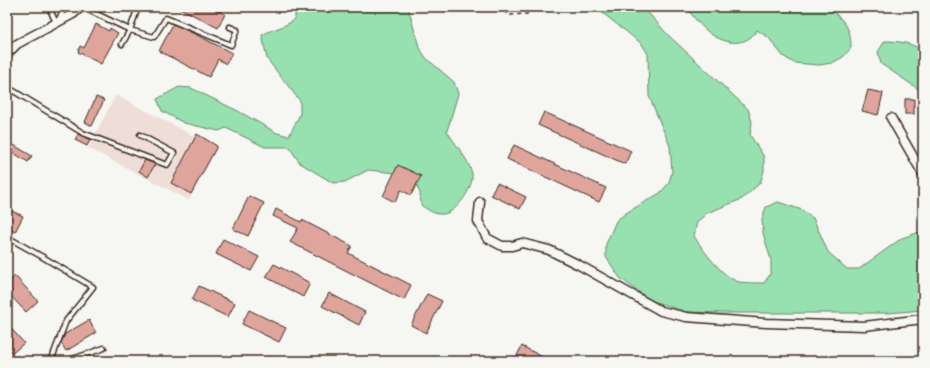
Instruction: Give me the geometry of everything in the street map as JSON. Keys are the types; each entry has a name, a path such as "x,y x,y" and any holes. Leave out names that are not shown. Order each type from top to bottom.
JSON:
{"street":[{"path":"7,54 16,44 73,14 81,7"},
{"path":"891,118 923,174"},
{"path":"480,202 478,221 487,238 502,246 512,246 522,243 549,250 661,311 686,317 766,323 864,326 923,320"}],"lane":[{"path":"49,7 56,23"},
{"path":"56,23 65,7"},
{"path":"81,7 130,30 154,37 166,18 231,44 237,30 230,27"},
{"path":"122,44 130,30 138,7"},
{"path":"7,87 83,133 166,165 174,153 140,135"},
{"path":"7,237 93,286 66,321 51,361"},
{"path":"67,361 104,348"}],"path":[{"path":"499,7 509,15 527,14 532,7"}],"shaded area":[{"path":"116,95 217,148 189,200 88,148"}],"green space":[{"path":"295,7 408,7 419,47 426,58 454,82 458,94 447,131 468,163 471,169 472,179 464,198 454,209 448,213 437,214 421,205 420,193 415,182 405,174 368,170 345,182 333,183 300,163 289,147 265,147 226,128 219,131 184,123 162,111 157,99 179,87 191,88 238,111 277,133 289,136 300,114 300,101 267,59 262,35 295,19"},
{"path":"595,7 643,7 668,35 748,109 752,122 750,135 764,157 764,171 760,183 742,199 707,213 697,222 694,236 702,248 726,275 739,282 764,283 771,273 771,260 763,233 762,219 766,207 778,202 802,210 813,218 828,252 847,269 859,269 902,238 923,231 923,310 888,313 687,312 650,300 620,278 606,257 606,244 616,221 626,213 660,193 669,183 672,171 670,146 649,96 648,54 642,44"},
{"path":"686,7 829,7 846,25 850,34 851,48 843,57 832,63 819,65 794,63 783,56 768,37 757,30 749,38 739,42 730,42 716,37 700,24"},
{"path":"885,41 905,43 923,51 923,92 881,64 878,52"}],"building":[{"path":"178,7 210,7 225,14 218,28"},
{"path":"96,24 109,31 110,28 118,33 101,64 78,52 80,46 84,48"},
{"path":"173,24 232,53 226,64 218,59 209,77 159,51"},
{"path":"868,90 883,93 878,115 862,111"},
{"path":"96,97 104,100 92,126 85,122"},
{"path":"905,99 914,99 914,114 905,114"},
{"path":"544,112 631,151 625,164 538,125"},
{"path":"78,134 90,140 87,146 75,140"},
{"path":"197,134 217,146 191,194 171,183"},
{"path":"7,141 32,156 28,162 7,149"},
{"path":"514,145 606,188 599,202 507,159"},
{"path":"145,160 155,164 148,177 139,171"},
{"path":"398,165 421,176 411,195 401,190 395,202 383,196"},
{"path":"497,183 526,197 520,209 491,195"},
{"path":"249,196 264,203 248,236 233,229"},
{"path":"7,209 23,216 15,232 7,228"},
{"path":"276,209 301,222 302,220 352,246 348,253 411,285 404,300 290,242 298,228 273,216"},
{"path":"223,239 259,257 251,271 216,254"},
{"path":"274,264 310,283 303,297 266,277"},
{"path":"15,276 38,301 26,312 7,292 7,284"},
{"path":"199,286 235,303 228,317 192,300"},
{"path":"329,293 365,312 359,325 322,306"},
{"path":"427,294 442,301 426,333 411,325"},
{"path":"249,310 286,328 279,342 242,324"},
{"path":"89,320 96,333 66,351 61,343 65,334"},
{"path":"7,324 24,343 7,358"},
{"path":"522,346 550,361 514,361"}]}
